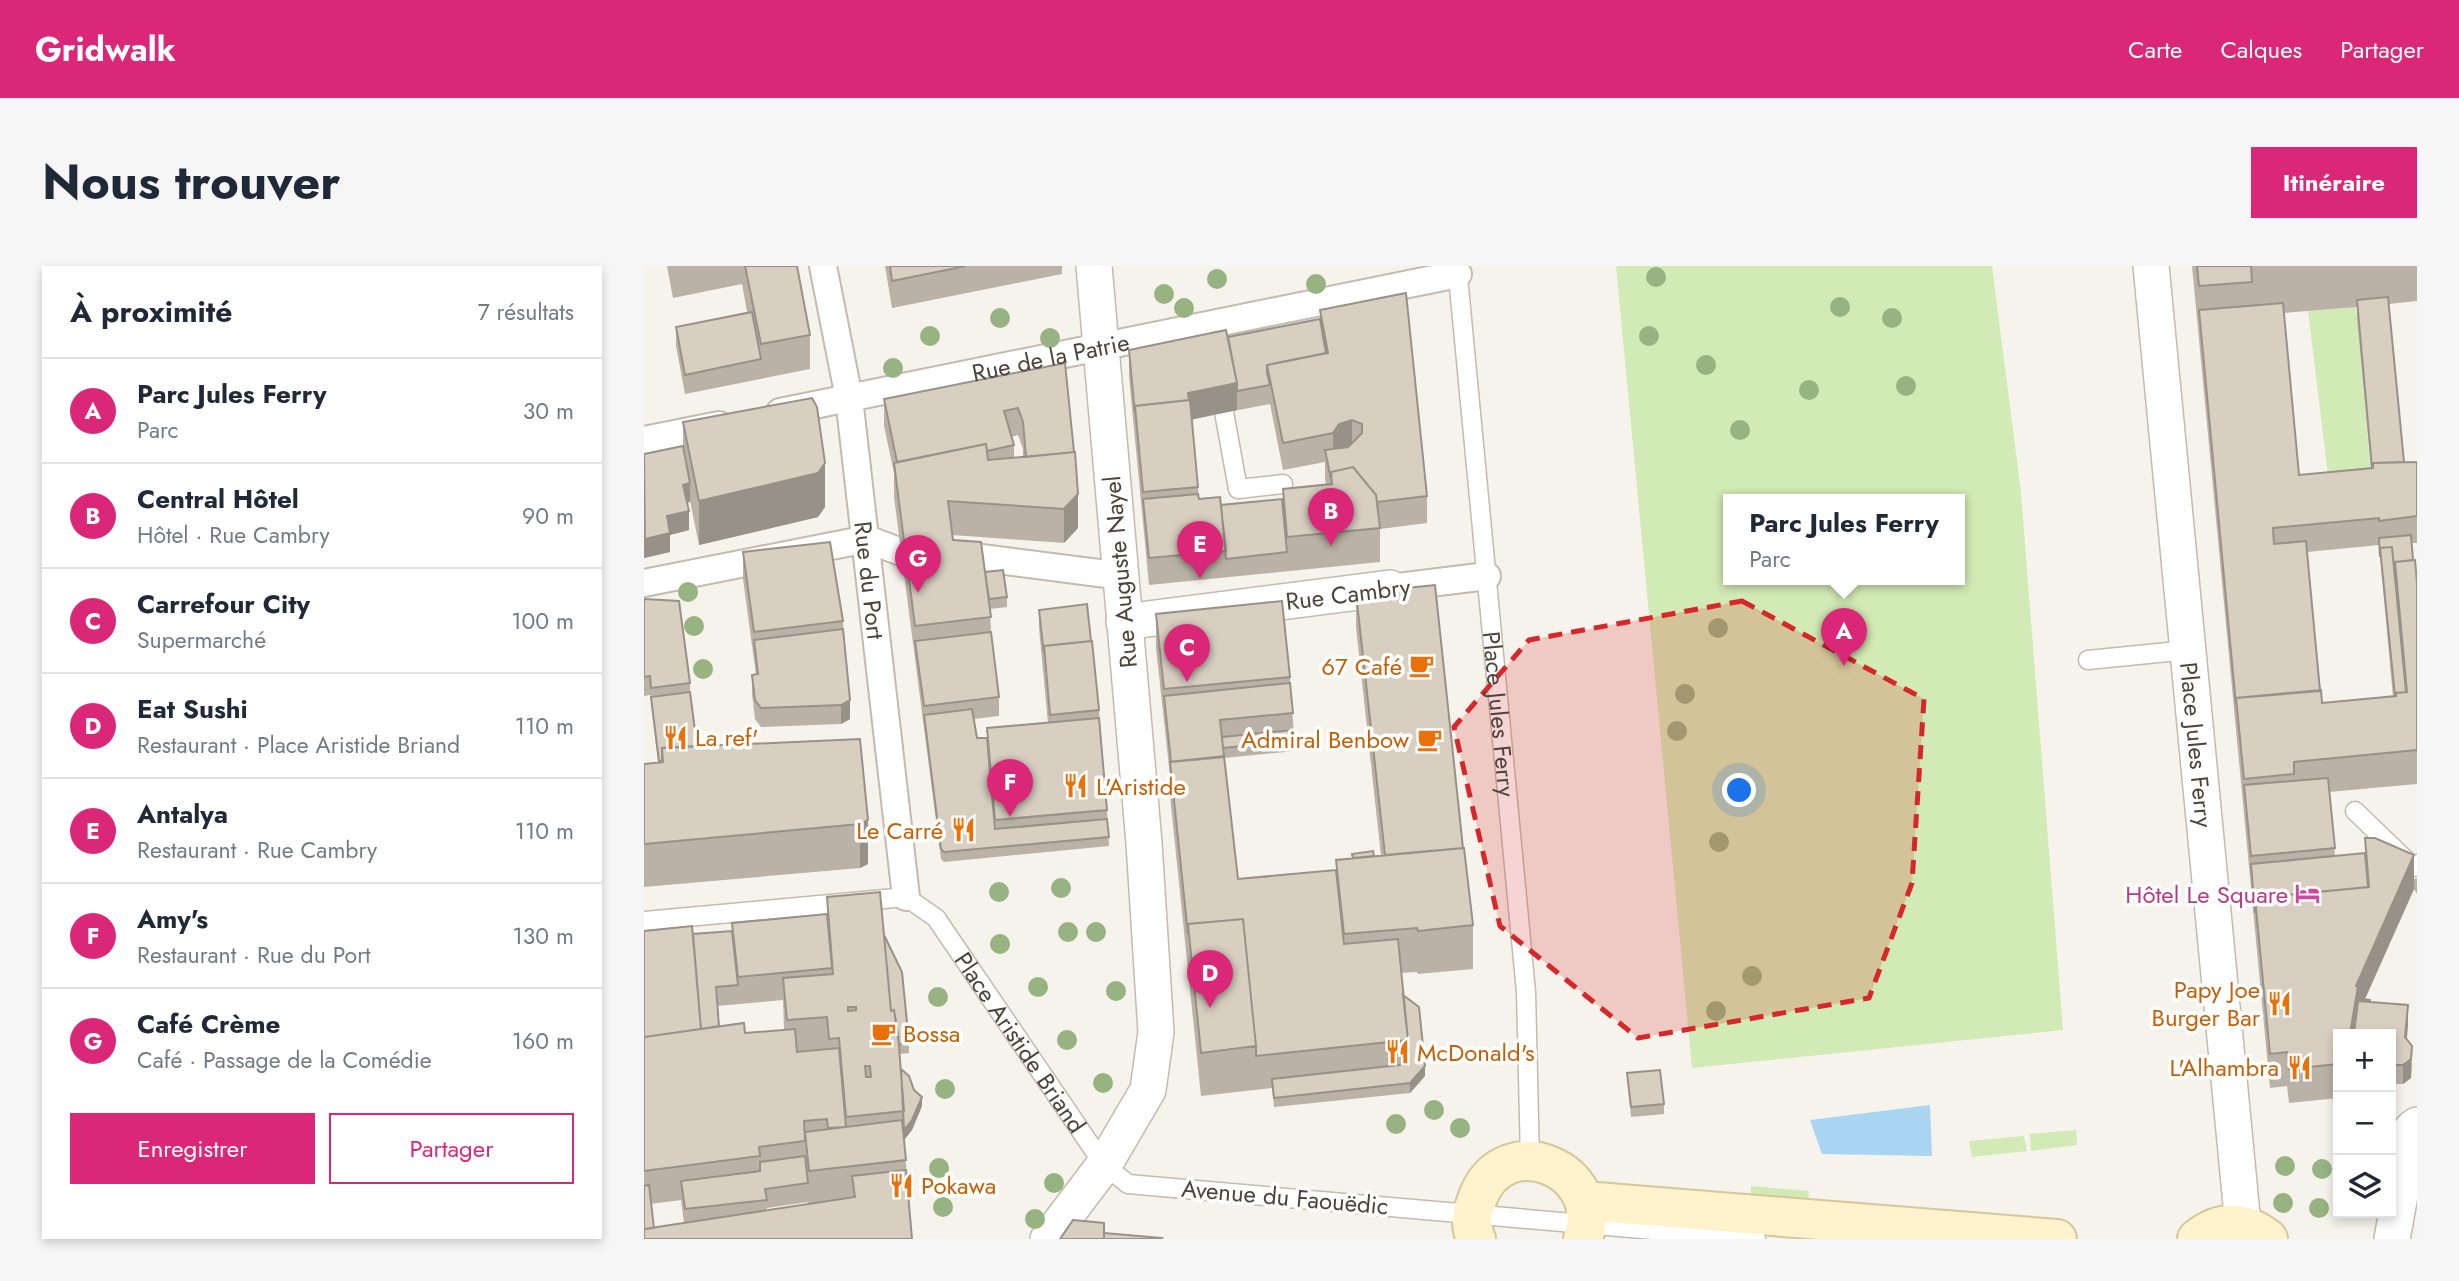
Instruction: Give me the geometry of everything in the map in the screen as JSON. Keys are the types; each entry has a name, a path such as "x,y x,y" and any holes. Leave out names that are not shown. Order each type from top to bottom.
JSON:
{"main road":[{"path":"1474,1226 1484,1182 1497,1170 1513,1162 1530,1160 1564,1171 1576,1184 1585,1221 2057,1239"},
{"path":"2197,1239 2215,1227 2255,1232"}],"street":[{"name":"Rue du Port","path":"823,266 849,398 906,897"},
{"name":"Rue Auguste Nayel","path":"1094,266 1147,877"},
{"name":"Place Jules Ferry","path":"2151,266 2188,650 2255,1232"},
{"name":"Rue de la Patrie","path":"644,440 1100,346 1210,336 1457,270"},
{"path":"644,583 867,539 901,552"},
{"path":"951,554 1122,576"},
{"name":"Rue Cambry","path":"1124,622 1488,576"},
{"name":"Place Aristide Briand","path":"1048,1239 1104,1165 1148,1090 1156,1032 1147,877"},
{"path":"2392,1239 2412,1129 2417,1125"}],"lane":[{"name":"Place Jules Ferry","path":"1457,270 1526,992 1530,1160"},
{"path":"1224,412 1238,489 1283,484"},
{"path":"2088,660 2188,650"},
{"path":"2355,811 2413,867 2417,864"},
{"path":"644,921 906,897"},
{"name":"Place Aristide Briand","path":"906,897 936,918 1104,1165"},
{"name":"Avenue du Faouëdic","path":"1104,1165 1128,1184 1474,1226 1585,1221 1756,1239"}],"highlighted area":[{"path":"1742,601 1924,699 1912,883 1869,998 1638,1038 1500,926 1454,727 1529,640"}],"green space":[{"path":"1616,266 1992,266 2021,493 2063,1030 1692,1068"},
{"path":"2356,307 2373,495 2331,499 2308,311"},
{"path":"2076,1130 2077,1145 2031,1151 2030,1134"},
{"path":"2024,1136 2027,1151 1972,1157 1969,1141"},
{"path":"1751,1186 1809,1191 1808,1202 1751,1198"}],"water":[{"path":"1930,1105 1932,1156 1822,1154 1810,1120"}],"building":[{"path":"745,266 797,266 810,335 761,344"},
{"path":"890,266 966,266 892,281"},
{"path":"2197,266 2251,266 2252,282 2199,286"},
{"path":"1406,293 1427,496 1377,502 1376,495 1353,467 1331,472 1331,479 1325,450 1348,447 1362,433 1362,424 1352,420 1339,424 1333,433 1283,443 1267,365 1328,353 1320,310"},
{"path":"2388,297 2404,462 2373,463 2372,468 2357,300"},
{"path":"2283,303 2299,475 2373,468 2373,463 2417,462 2417,516 2273,528 2274,544 2306,541 2320,691 2236,698 2236,705 2199,310"},
{"path":"752,312 761,359 685,375 676,327"},
{"path":"1320,319 1326,353 1267,365 1270,385 1237,391 1228,337"},
{"path":"1226,330 1237,383 1188,393 1189,400 1135,406 1135,413 1129,350"},
{"path":"1065,363 1074,452 1026,457 1023,422 1018,408 1004,411 1014,445 987,451 986,444 897,462 884,399"},
{"path":"812,398 817,407 825,463 818,473 699,501 683,422"},
{"path":"1190,400 1198,487 1143,492 1135,406"},
{"path":"986,444 988,460 1075,452 1078,494 1064,509 948,501 953,540 981,542 991,617 915,626 894,463"},
{"path":"683,446 690,483 683,485 689,511 667,516 670,533 645,539 644,454"},
{"path":"1353,467 1376,495 1380,528 1287,537 1283,489 1332,484 1331,472"},
{"path":"1198,494 1199,499 1220,497 1226,551 1149,558 1143,499"},
{"path":"1282,499 1287,552 1226,559 1221,505"},
{"path":"2411,535 2413,560 2395,562 2395,579 2392,547 2380,548 2380,557 2379,538"},
{"path":"830,542 843,621 754,632 743,552"},
{"path":"2392,547 2406,692 2396,693 2396,696 2380,548"},
{"path":"2415,560 2417,750 2294,762 2294,774 2244,779 2236,698 2321,690 2322,703 2396,696 2396,693 2407,692 2395,562"},
{"path":"1003,570 1007,597 989,599 985,572"},
{"path":"1435,585 1463,848 1385,855 1356,593"},
{"path":"644,599 679,601 690,683 651,688 650,676 644,677"},
{"path":"1282,601 1290,677 1164,689 1156,614"},
{"path":"1087,604 1091,641 1044,646 1044,654 1039,610"},
{"path":"843,629 850,700 841,705 761,708 755,700 752,675 758,674 754,640"},
{"path":"991,632 999,697 924,706 915,641"},
{"path":"1092,641 1099,710 1050,715 1044,646"},
{"path":"1290,683 1293,713 1220,720 1224,757 1171,762 1164,696"},
{"name":"La ref'","path":"690,692 697,746 662,748 662,761 659,761 651,697"},
{"path":"972,709 977,738 987,738 995,829 1107,819 1109,837 944,852 941,849 924,715"},
{"path":"1099,718 1107,810 995,820 987,728"},
{"path":"1293,730 1295,741 1223,748 1222,737"},
{"path":"860,739 868,820 860,824 644,844 644,764 663,762 662,748"},
{"path":"1224,756 1238,879 1336,870 1344,944 1398,939 1408,1040 1256,1056 1243,919 1188,924 1188,934 1170,762"},
{"path":"2328,778 2335,848 2251,856 2244,785"},
{"path":"2365,838 2375,838 2414,855 2356,986 2351,1029 2333,1029 2333,1065 2289,1069 2287,1052 2270,1054 2255,898 2369,887"},
{"path":"1464,848 1473,925 1418,931 1417,928 1344,934 1336,860"},
{"path":"1373,851 1374,856 1353,858 1352,854"},
{"path":"2365,853 2368,887 2255,898 2255,913 2251,864"},
{"path":"880,892 891,1011 894,1010 898,1034 904,1111 846,1117 839,1038 829,1039 827,1017 787,1020 783,978 833,974 827,897","holes":["865,1066 870,1066 871,1077 866,1077"]},
{"path":"827,914 832,968 738,977 732,923"},
{"path":"1243,919 1256,1046 1201,1053 1188,924"},
{"path":"692,926 701,1029 644,1037 644,931"},
{"path":"732,931 738,985 716,987 719,1026 701,1029 693,934"},
{"path":"884,935 902,972 909,1043 899,1044 894,1010 891,1011"},
{"path":"1403,995 1419,1007 1425,1066 1410,1083 1274,1098 1272,1079 1408,1064"},
{"path":"2358,1001 2408,1005 2405,1037 2412,1046 2411,1059 2403,1065 2396,1065 2396,1029 2355,1029"},
{"path":"744,1023 745,1033 795,1029 797,1052 839,1048 846,1127 828,1128 827,1119 804,1121 805,1141 759,1147 760,1156 644,1171 644,1037"},
{"path":"901,1069 909,1076 914,1090 922,1097 912,1120 904,1130"},
{"path":"1660,1070 1664,1104 1631,1107 1627,1073"},
{"path":"902,1120 906,1160 809,1171 805,1132"},
{"path":"805,1156 808,1183 765,1189 767,1200 685,1209 681,1181 760,1171 760,1162"},
{"path":"906,1170 912,1239 644,1239 644,1229 855,1197 852,1176"},
{"path":"649,1185 654,1228 644,1229 644,1186"},
{"path":"1073,1220 1104,1223 1104,1239 1060,1239"},
{"path":"1104,1233 1162,1238 1104,1239"}],"place":[{"name":"Central Hôtel","path":"1331,546"},
{"name":"Antalya","path":"1200,579"},
{"name":"Café Crème","path":"918,593"},
{"name":"67 Café","path":"1422,666"},
{"name":"Parc Jules Ferry","path":"1844,666"},
{"name":"Carrefour City","path":"1187,682"},
{"name":"La ref'","path":"675,737"},
{"name":"Admiral Benbow","path":"1429,739"},
{"name":"L'Aristide","path":"1076,786"},
{"name":"Amy's","path":"1010,817"},
{"name":"Le Carré","path":"963,830"},
{"name":"Hôtel Le Square","path":"2308,894"},
{"name":"Papy Joe Burger Bar","path":"2280,1003"},
{"name":"Eat Sushi","path":"1210,1008"},
{"name":"Bossa","path":"883,1033"},
{"name":"McDonald's","path":"1397,1052"},
{"name":"L'Alhambra","path":"2299,1067"},
{"name":"Pokawa","path":"901,1185"}]}
